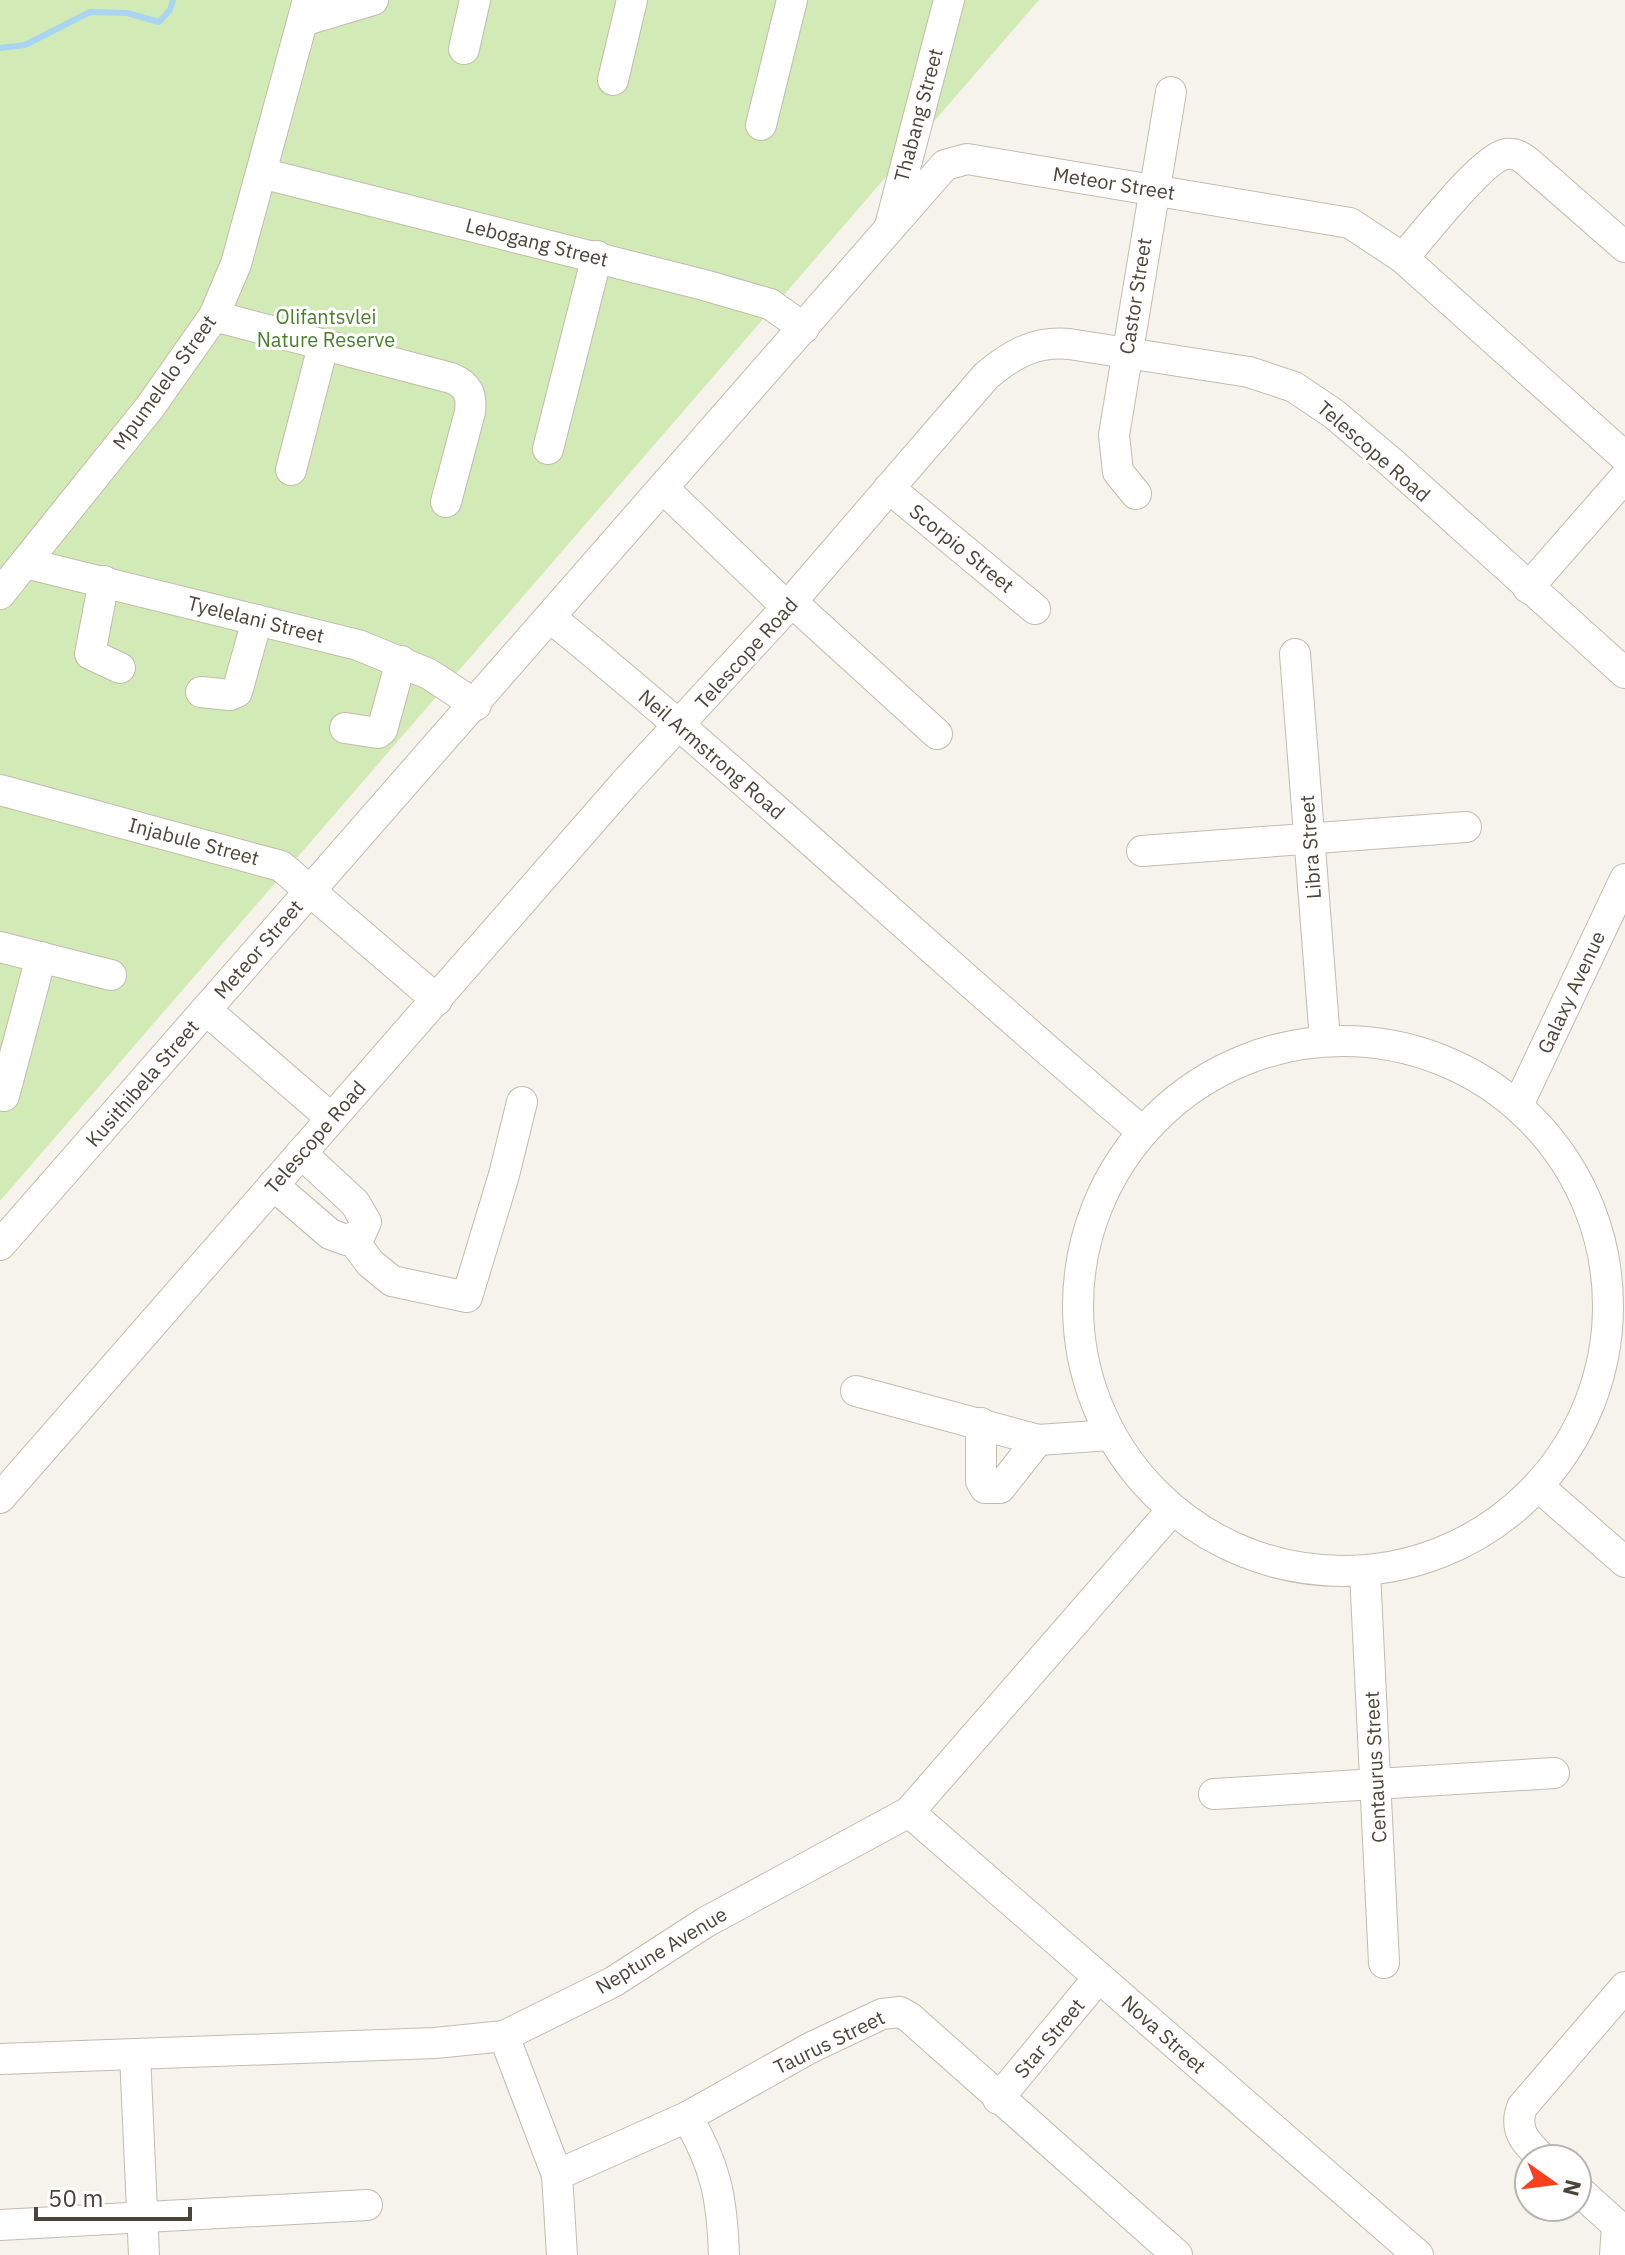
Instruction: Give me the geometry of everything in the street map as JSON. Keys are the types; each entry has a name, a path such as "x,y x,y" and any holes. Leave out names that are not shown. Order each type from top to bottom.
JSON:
{"street":[{"path":"305,11 373,0"},
{"path":"464,49 475,0"},
{"path":"613,80 632,0"},
{"path":"761,125 792,0"},
{"name":"Thabang Street","path":"889,229 949,0"},
{"name":"Mpumelelo Street","path":"0,594 150,407 214,316 236,264 305,11"},
{"name":"Castor Street","path":"1136,494 1118,472 1114,456 1126,351 1171,92"},
{"path":"1403,258 1485,166 1501,156 1513,154 1529,163 1625,247"},
{"name":"Meteor Street","path":"551,618 945,165 958,160 1152,188 1350,223 1403,258 1625,457"},
{"name":"Lebogang Street","path":"261,173 597,256 770,304 804,328"},
{"path":"548,449 597,256"},
{"path":"214,316 451,378 466,386 471,400 470,412 446,502"},
{"name":"Telescope Road","path":"2,1492 624,784 789,605 986,376 1010,356 1050,342 1126,351 1249,372 1294,387 1334,414 1380,453 1625,673"},
{"path":"291,470 323,346"},
{"path":"1528,588 1625,477"},
{"name":"Scorpio Street","path":"889,488 1035,609"},
{"path":"664,489 789,605 937,734"},
{"name":"Tyelelani Street","path":"25,563 358,645 401,661 476,705"},
{"path":"104,581 90,654 120,668"},
{"path":"310,889 551,618"},
{"name":"Neil Armstrong Road","path":"551,618 682,724 1029,1036 1143,1132"},
{"path":"201,692 230,695 237,692 257,620"},
{"name":"Libra Street","path":"1295,654 1325,1040"},
{"path":"345,728 378,733 382,730 401,661"},
{"name":"Injabule Street","path":"0,790 245,853 281,866 437,1000"},
{"path":"1142,851 1466,827"},
{"name":"Galaxy Avenue","path":"1518,1105 1625,879"},
{"name":"Meteor Street","path":"206,1010 310,889"},
{"path":"0,947 111,975"},
{"path":"4,1096 41,957"},
{"name":"Kusithibela Street","path":"0,1245 206,1010 331,1118"},
{"path":"1325,1040 1377,1041 1428,1053 1476,1074 1518,1105 1555,1145 1584,1192 1616,1299 1598,1380 1570,1442 1538,1486 1502,1519 1460,1545 1414,1563 1365,1572 1313,1571 1263,1560 1215,1540 1172,1510 1142,1480 1111,1435 1087,1375 1081,1343 1080,1278 1094,1215 1123,1157 1143,1132 1167,1107 1225,1067 1257,1054 1325,1040"},
{"path":"273,1185 330,1234 353,1240 370,1263 392,1281 467,1297 504,1175 522,1102"},
{"path":"301,1153 341,1188 364,1215 364,1229 353,1240"},
{"path":"856,1391 1038,1440 1111,1435"},
{"path":"981,1423 981,1481 985,1488 1000,1488 1038,1440"},
{"path":"1538,1486 1625,1562"},
{"name":"Neptune Avenue","path":"0,2059 435,2043 504,2036 613,1982 706,1922 909,1812 1172,1510"},
{"name":"Centaurus Street","path":"1365,1572 1384,1963"},
{"path":"1214,1794 1554,1773"},
{"name":"Nova Street","path":"909,1812 1418,2255"},
{"name":"Star Street","path":"998,2099 1099,1977"},
{"path":"1529,2143 1521,2134 1518,2120 1522,2107 1625,1987"},
{"name":"Taurus Street","path":"557,2175 687,2117 810,2048 889,2012 909,2017 1177,2255"},
{"path":"504,2036 557,2175 562,2255"},
{"path":"135,2054 144,2255"},
{"path":"687,2117 708,2153 719,2185 723,2242"},
{"path":"0,2225 367,2205"},
{"path":"1593,2205 1619,2232"}],"green space":[{"name":"Olifantsvlei Nature Reserve","path":"0,0 1039,0 0,1201"}],"waterway":[{"path":"0,48 25,45 90,12 127,13 159,22 170,10 173,0"}]}
